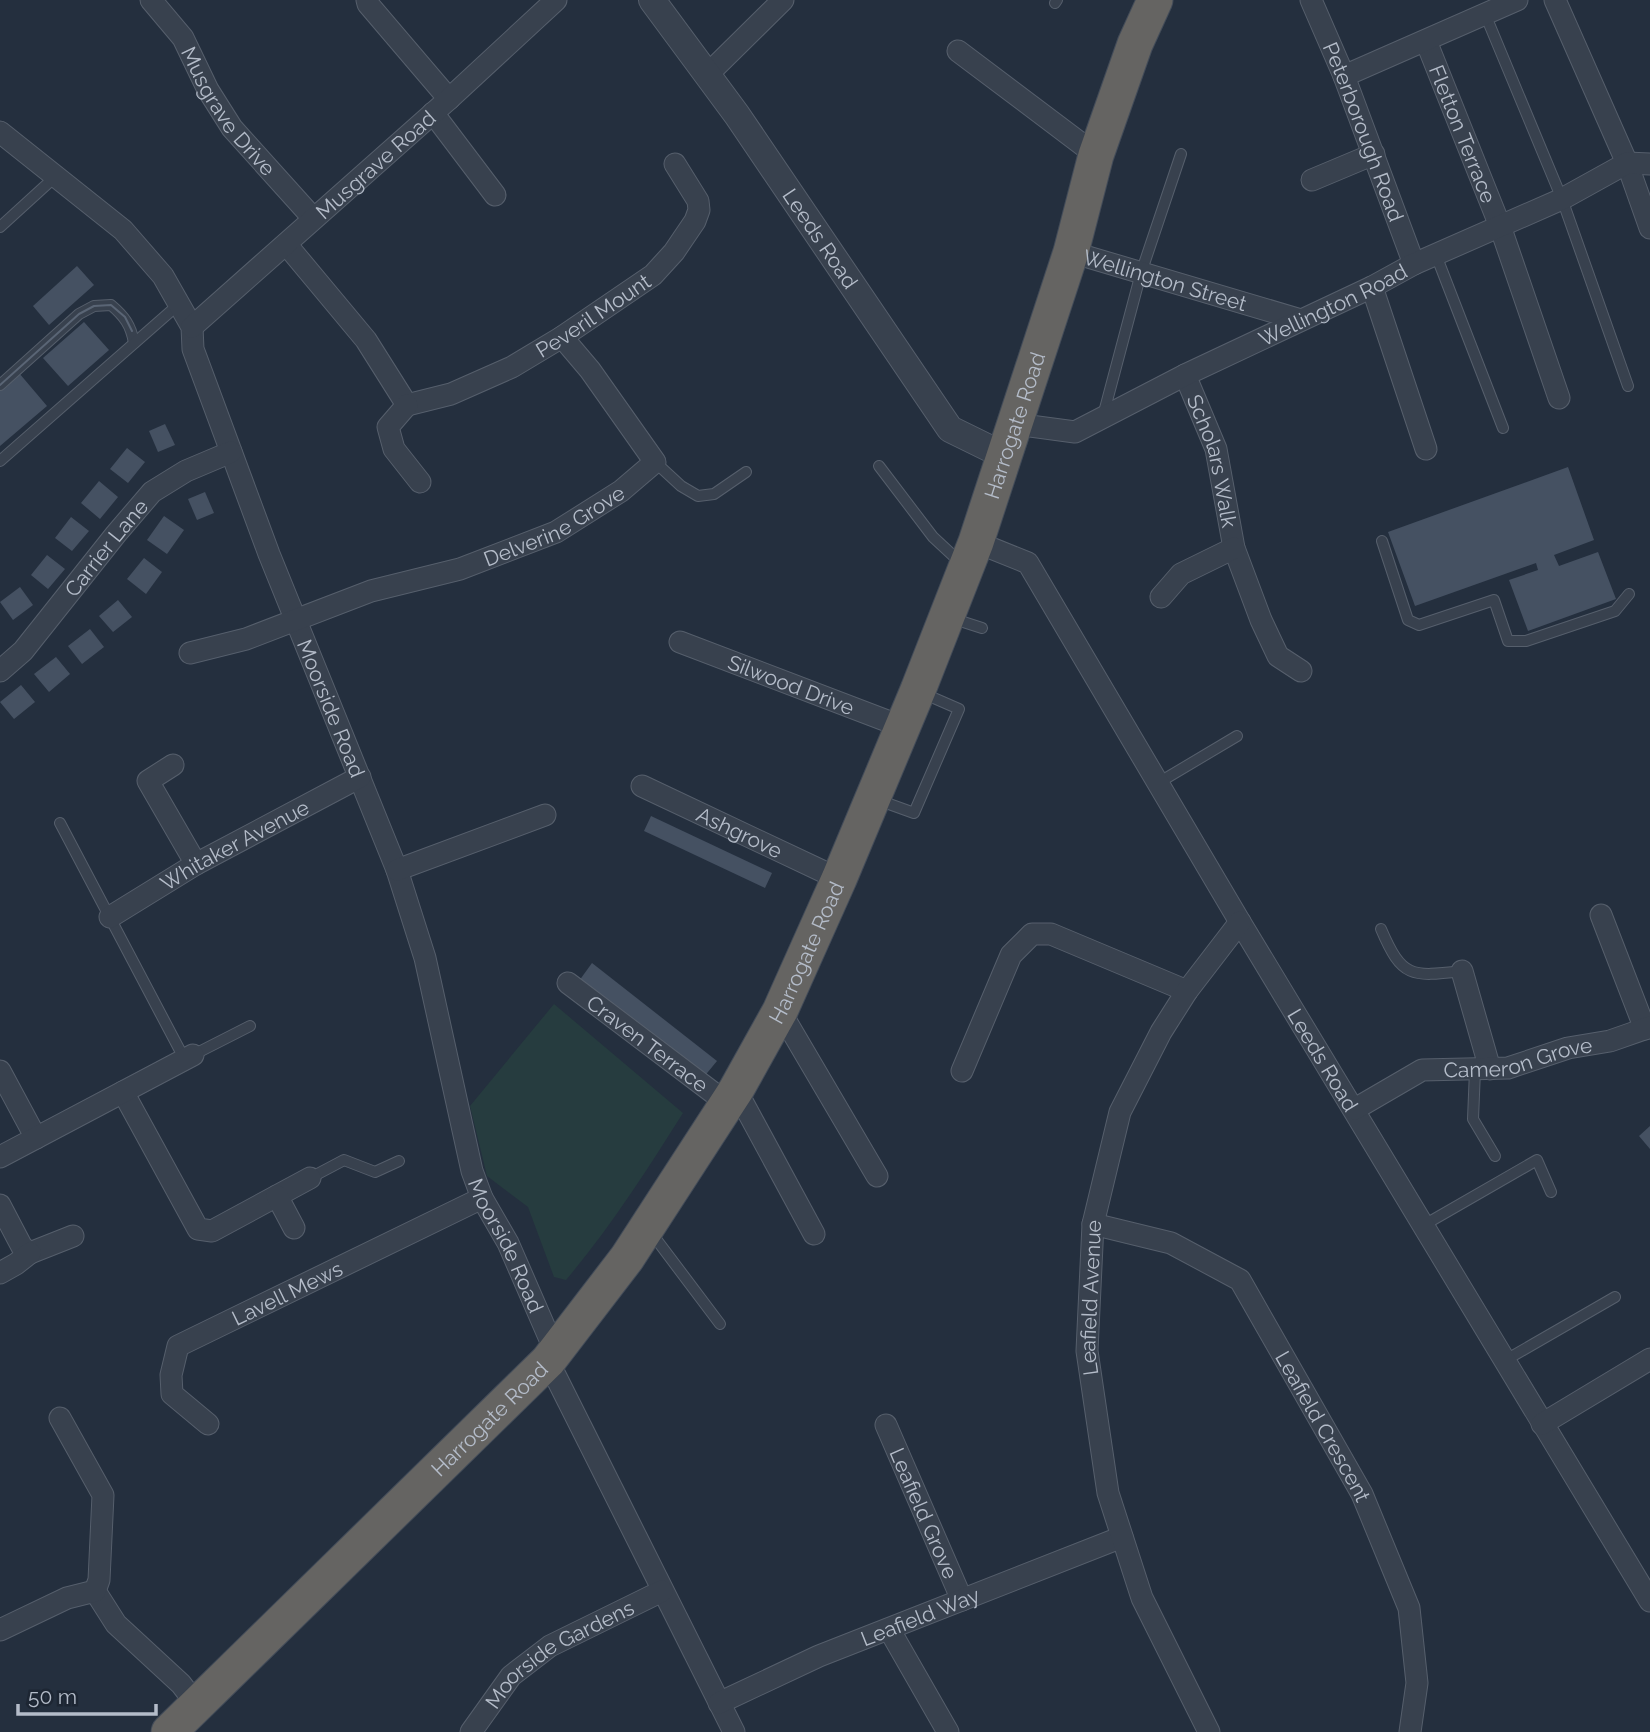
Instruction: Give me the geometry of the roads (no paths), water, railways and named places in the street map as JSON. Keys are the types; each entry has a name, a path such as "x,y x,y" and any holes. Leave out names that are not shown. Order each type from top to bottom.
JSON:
{"highway":[{"name":"Harrogate Road","path":"169,1732 551,1356 627,1258 732,1097 780,1011 839,879 971,555 1071,252 1096,155 1135,44 1155,0"}],"street":[{"name":"Musgrave Drive","path":"151,0 183,38 208,90 232,128 313,218"},
{"path":"367,0 449,99"},
{"name":"Musgrave Road","path":"192,327 449,99 556,0"},
{"name":"Leeds Road","path":"652,0 708,74 950,429 1010,440"},
{"path":"708,74 783,0"},
{"name":"Peterborough Road","path":"1311,0 1344,76 1414,264"},
{"path":"1344,76 1517,0"},
{"path":"1555,0 1627,163 1650,228"},
{"name":"Fletton Terrace","path":"1426,41 1500,226 1559,398"},
{"path":"958,51 1096,155"},
{"path":"433,113 495,195"},
{"name":"Moorside Road","path":"0,132 123,230 163,276 192,327 193,349 269,554 397,870 425,958 472,1171 482,1198 508,1243 551,1356 662,1591 734,1732"},
{"path":"1312,180 1374,154"},
{"path":"1627,163 1650,164"},
{"name":"Wellington Road","path":"1010,440 1075,432 1185,375 1414,264 1562,199 1627,163"},
{"name":"Peveril Mount","path":"407,405 451,394 512,366 562,337 653,275 674,252 699,210 698,201 675,164"},
{"path":"286,244 366,340 407,405 388,427 394,449 420,482"},
{"name":"Wellington Street","path":"1071,252 1301,320"},
{"path":"1371,287 1426,449"},
{"path":"562,337 590,370 655,462"},
{"name":"Scholars Walk","path":"1185,375 1216,449 1234,548 1261,620 1278,656 1301,671"},
{"name":"Carrier Lane","path":"0,671 23,651 152,492 186,471 231,452"},
{"name":"Delverine Grove","path":"190,653 246,639 371,591 460,569 556,532 621,491 655,462"},
{"name":"Scholars Walk","path":"1161,597 1181,574 1234,548"},
{"name":"Leeds Road","path":"971,555 1028,563 1240,922 1650,1601"},
{"name":"Silwood Drive","path":"680,642 903,727"},
{"path":"173,765 148,781 196,864"},
{"name":"Whitaker Avenue","path":"110,918 196,864 360,777"},
{"name":"Ashgrove","path":"642,786 839,879"},
{"path":"397,870 545,815"},
{"name":"Cameron Grove","path":"1355,1109 1422,1070 1508,1068 1568,1048 1610,1041 1647,1028 1601,915"},
{"name":"Leafield Avenue","path":"1209,1732 1142,1598 1122,1537 1108,1493 1087,1351 1093,1224 1121,1112 1161,1032 1187,991 1240,922"},
{"path":"962,1071 1011,955 1032,934 1051,934 1187,991"},
{"path":"1462,971 1482,1069"},
{"name":"Craven Terrace","path":"568,983 732,1097"},
{"path":"780,1011 877,1176"},
{"path":"0,1157 189,1058"},
{"path":"0,1071 36,1138"},
{"path":"123,1092 198,1229 212,1231 310,1178"},
{"path":"732,1097 814,1234"},
{"path":"276,1196 294,1228"},
{"name":"Lavell Mews","path":"208,1424 172,1394 171,1375 178,1346 482,1198"},
{"path":"0,1205 22,1247 30,1253"},
{"name":"Leafield Crescent","path":"1093,1224 1171,1243 1240,1280 1362,1494 1409,1608 1417,1683 1410,1732"},
{"path":"0,1273 30,1253 73,1236"},
{"path":"1542,1424 1650,1359"},
{"path":"60,1418 103,1495 99,1580 95,1591"},
{"name":"Leafield Grove","path":"886,1425 962,1600"},
{"name":"Leafield Way","path":"719,1703 819,1656 1122,1537"},
{"path":"95,1591 116,1625 181,1684 197,1706"},
{"path":"0,1630 67,1598 95,1591"},
{"name":"Moorside Gardens","path":"471,1732 511,1676 550,1646 662,1591"},
{"path":"888,1629 948,1732"}],"lane":[{"path":"1485,13 1562,199 1628,386"},
{"path":"1102,419 1142,273 1181,154"},
{"path":"0,227 56,176"},
{"path":"1436,255 1503,428"},
{"path":"0,461 179,304"},
{"path":"0,385 79,314 93,306 111,305 125,317 134,342"},
{"path":"655,462 681,486 698,496 714,494 746,472"},
{"path":"879,466 933,537 971,555"},
{"path":"1382,541 1408,620 1419,625 1493,600 1508,641 1526,641 1615,611 1629,594"},
{"path":"947,616 982,628"},
{"path":"873,799 914,813 959,709 918,690"},
{"path":"1158,783 1237,736"},
{"path":"60,823 189,1058 250,1026"},
{"path":"1381,929 1393,957 1404,967 1419,974 1462,971"},
{"path":"1482,1069 1473,1119 1495,1156"},
{"path":"310,1178 344,1160 374,1172 399,1161"},
{"path":"1424,1225 1536,1160 1551,1192"},
{"path":"647,1228 720,1324"},
{"path":"1504,1361 1615,1297"}],"tram line":[{"path":"0,385 79,314 94,306 111,305 125,317 132,331"}]}
